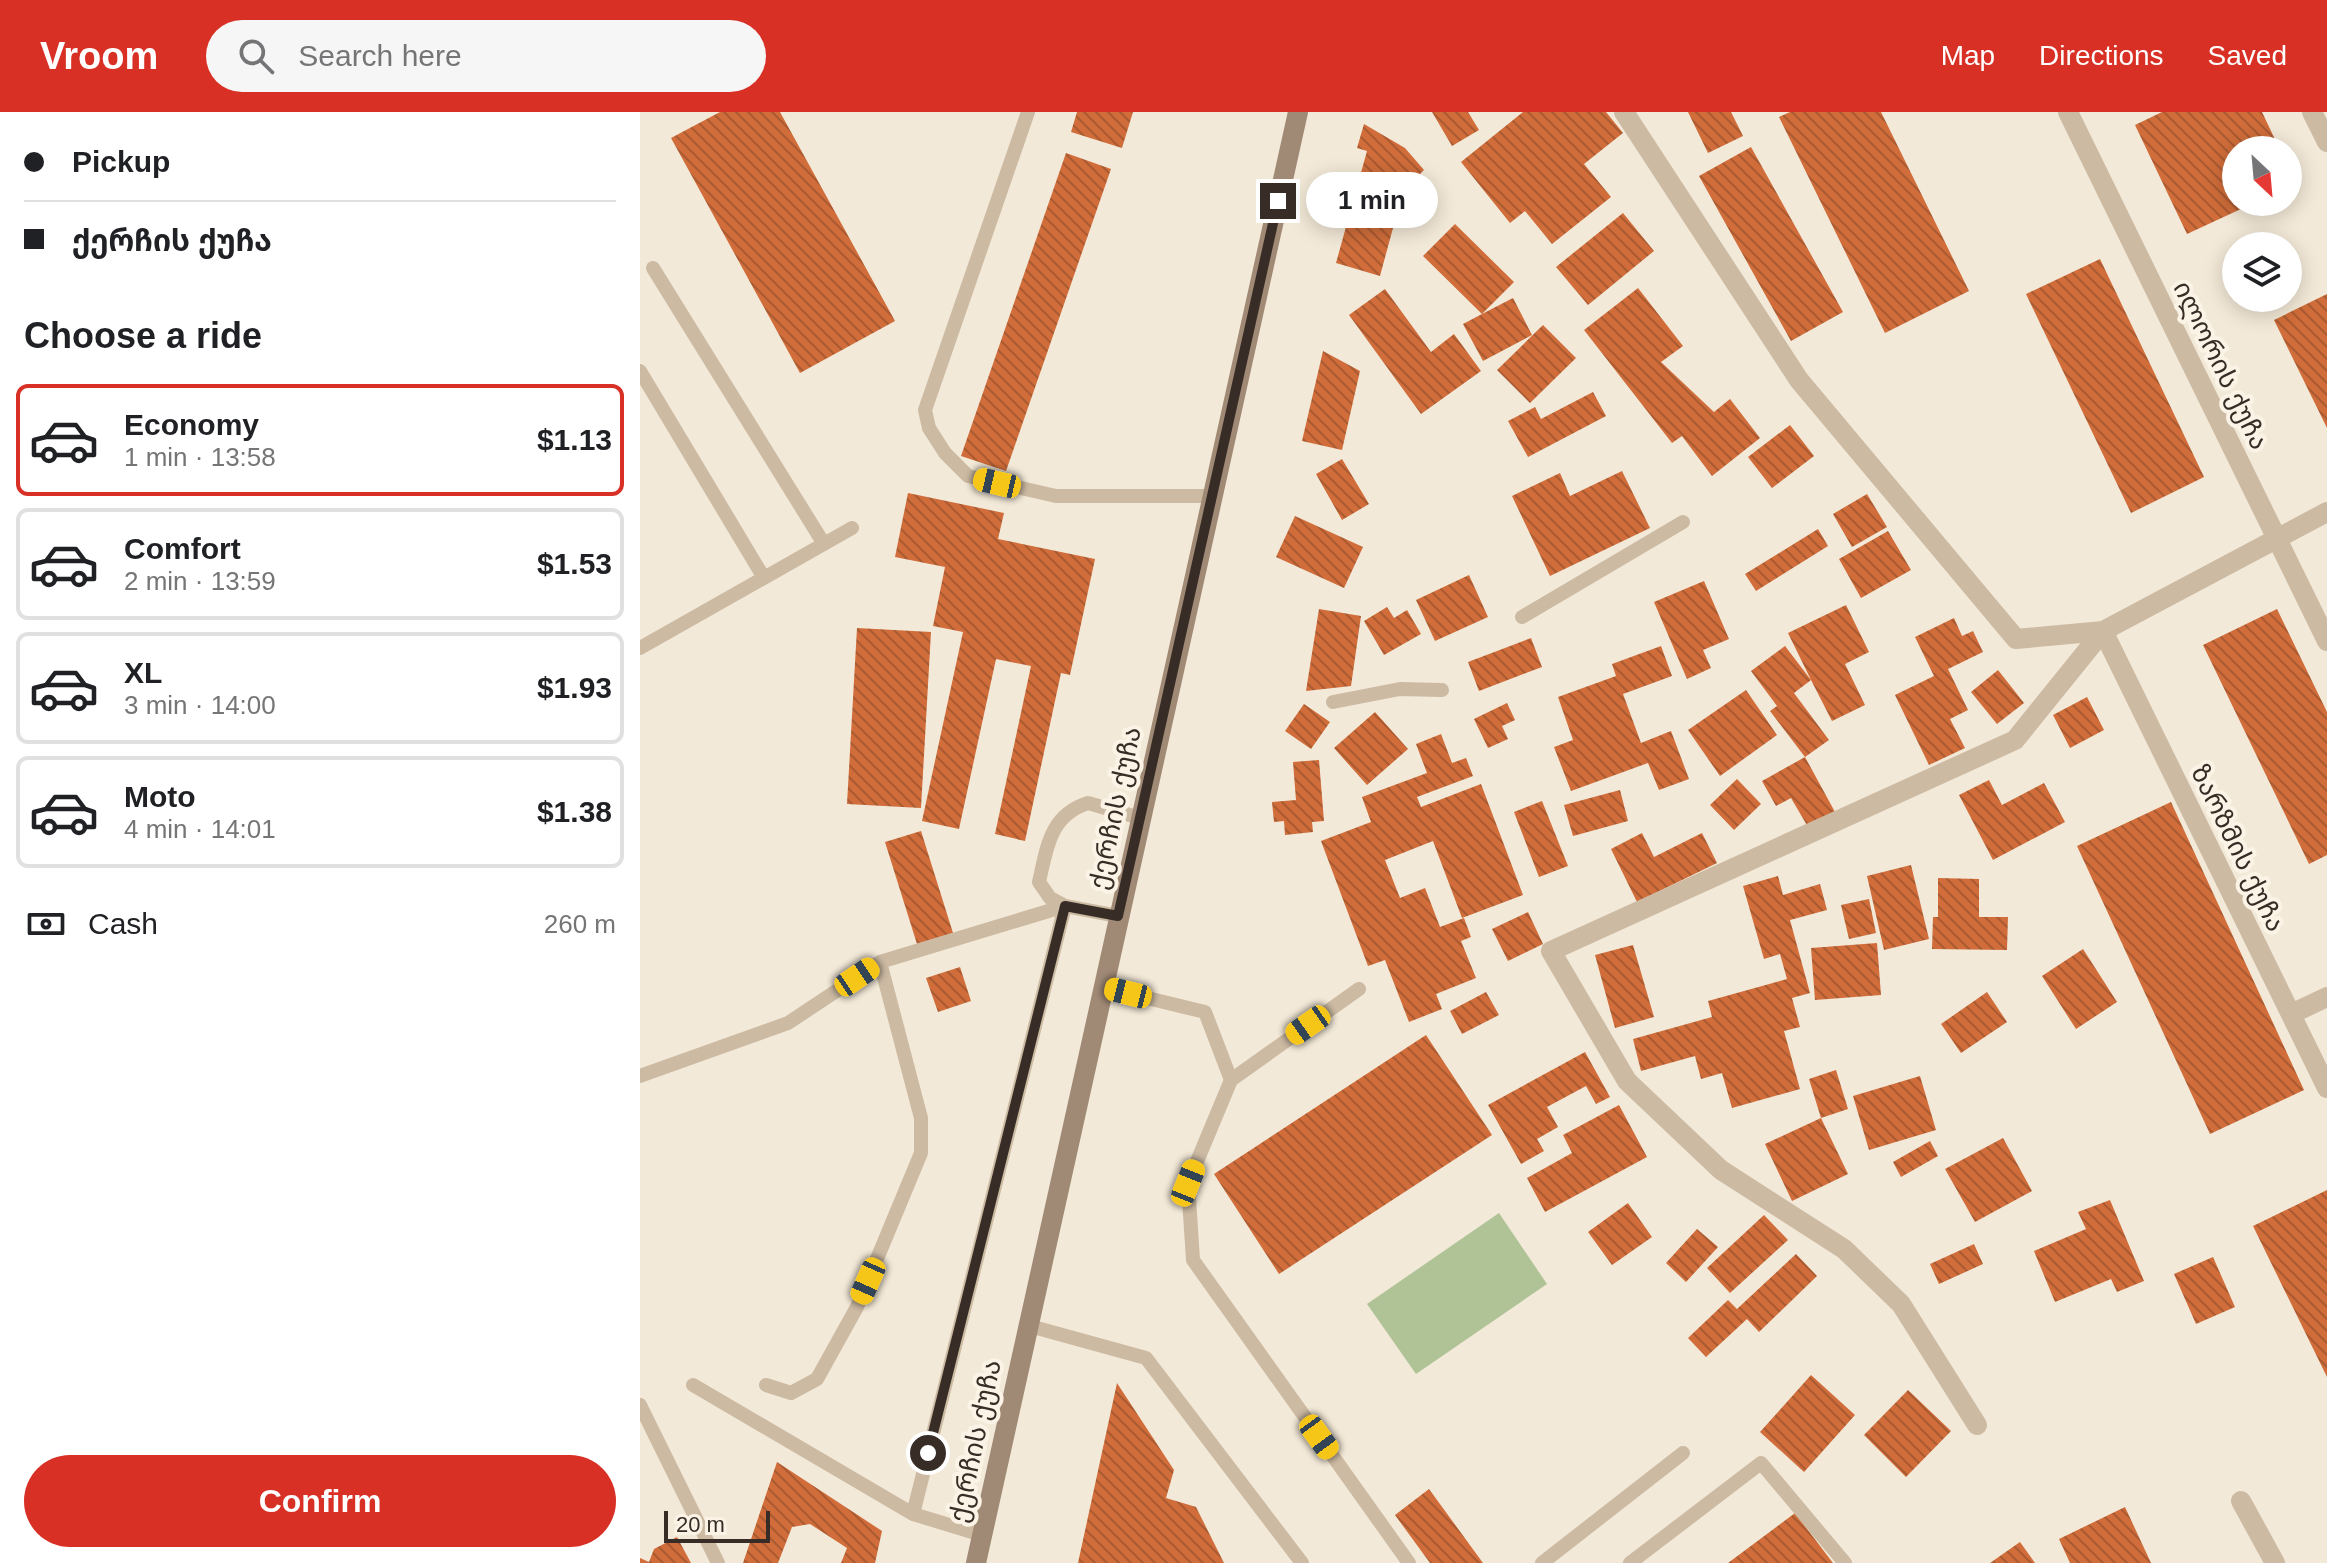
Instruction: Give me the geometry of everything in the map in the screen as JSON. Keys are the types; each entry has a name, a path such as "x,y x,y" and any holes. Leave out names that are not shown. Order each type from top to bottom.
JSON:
{"main road":[{"name":"ქერჩის ქუჩა","path":"976,1563 1026,1325 1298,112"}],"street":[{"path":"1624,112 1799,380 2016,639 2103,631"},
{"path":"2312,112 2327,142"},
{"name":"ილორის ქუჩა","path":"2074,114 2327,641"},
{"path":"1977,1425 1901,1304 1844,1249 1721,1170 1627,1081 1551,951 2015,740 2103,631 2327,512"},
{"name":"ზარზმის ქუჩა","path":"2103,631 2327,1088"},
{"path":"2291,1014 2327,997"},
{"path":"2241,1501 2275,1563"}],"lane":[{"path":"1028,112 925,410 929,428 945,453 968,476 1056,496 1211,496"},
{"path":"653,268 824,544"},
{"path":"640,371 764,578"},
{"path":"1522,617 1683,522"},
{"path":"640,648 852,528"},
{"path":"1333,702 1400,689 1442,690"},
{"path":"1118,916 1065,906 1050,898 1039,882 1050,833 1065,814 1088,803 1140,818"},
{"path":"640,1076 788,1023 880,962 1065,906"},
{"path":"913,1514 1065,906"},
{"path":"766,1385 791,1393 817,1379 857,1307 921,1153 921,1118 880,962"},
{"path":"1102,987 1205,1012 1231,1080"},
{"path":"1359,989 1231,1080 1188,1183 1193,1260 1409,1563"},
{"path":"1026,1325 1146,1358 1302,1563"},
{"path":"693,1385 913,1514 982,1535"},
{"path":"640,1405 718,1563"},
{"path":"1542,1563 1683,1453"},
{"path":"1630,1563 1761,1463 1845,1563"}],"green space":[{"path":"1499,1213 1547,1284 1416,1374 1367,1304"}],"building":[{"path":"720,112 780,112 895,321 800,373 671,138"},
{"path":"1077,112 1133,112 1122,148 1071,132"},
{"path":"1432,112 1468,112 1479,130 1452,146"},
{"path":"1523,112 1606,112 1623,133 1584,164 1611,197 1552,244 1525,211 1510,223 1461,162"},
{"path":"1688,112 1731,112 1743,136 1708,153"},
{"path":"1790,112 1881,112 1969,291 1885,333 1779,117"},
{"path":"2162,112 2262,112 2273,136 2222,136 2222,216 2226,216 2187,234 2135,125"},
{"path":"1364,124 1405,148 1424,170 1403,191 1380,276 1336,263 1367,151 1357,148"},
{"path":"1751,147 1843,312 1791,341 1699,176"},
{"path":"1066,153 1111,169 1006,471 961,456"},
{"path":"1623,213 1654,251 1588,305 1556,267"},
{"path":"1455,224 1514,282 1482,314 1423,256"},
{"path":"2100,259 2204,477 2131,513 2026,294"},
{"path":"1638,288 1683,346 1661,362 1714,412 1730,399 1760,438 1712,476 1682,436 1672,443 1584,330"},
{"path":"1385,289 1431,352 1454,334 1481,371 1421,414 1349,315"},
{"path":"2327,294 2327,428 2274,320 2290,312 2302,312 2302,306"},
{"path":"1513,298 1532,335 1483,361 1463,324"},
{"path":"1543,325 1576,358 1530,403 1497,370"},
{"path":"1323,351 1360,371 1342,450 1302,441"},
{"path":"1593,392 1606,416 1528,457 1508,421 1535,407 1541,419"},
{"path":"1790,425 1814,456 1772,488 1748,457"},
{"path":"1342,459 1369,504 1342,520 1316,474"},
{"path":"1622,471 1650,528 1550,576 1512,496 1560,473 1570,496"},
{"path":"908,493 1004,513 998,539 1095,559 1070,675 1061,673 1025,841 995,834 1031,666 996,659 959,829 922,821 963,632 933,626 945,567 895,557"},
{"path":"1867,494 1887,527 1852,547 1833,514"},
{"path":"1295,516 1363,547 1344,588 1276,557"},
{"path":"1818,529 1828,546 1756,591 1745,574"},
{"path":"1888,531 1911,570 1861,598 1839,559"},
{"path":"1469,575 1488,617 1435,641 1416,600"},
{"path":"1704,581 1729,639 1703,650 1711,668 1687,679 1654,602"},
{"path":"1846,605 1869,652 1845,664 1865,705 1832,721 1788,633"},
{"path":"1387,607 1394,618 1407,610 1421,634 1384,655 1364,621"},
{"path":"1319,609 1361,616 1351,686 1306,691"},
{"path":"2277,609 2327,712 2327,855 2309,864 2203,645"},
{"path":"1954,618 1962,636 1973,631 1983,652 1948,669 1968,710 1950,719 1965,748 1929,765 1895,695 1934,676 1915,637"},
{"path":"857,628 931,632 921,808 847,804"},
{"path":"1531,638 1542,667 1479,691 1468,662"},
{"path":"1661,646 1672,676 1623,694 1641,743 1671,731 1689,779 1659,790 1648,763 1571,791 1554,747 1573,740 1558,697 1616,676 1612,664"},
{"path":"1785,646 1811,680 1794,693 1829,740 1805,757 1770,711 1777,706 1751,671"},
{"path":"1998,670 2024,703 1997,724 1971,692"},
{"path":"1746,690 1777,735 1720,776 1688,730"},
{"path":"2087,697 2104,730 2070,748 2053,715"},
{"path":"1507,703 1515,720 1502,726 1508,739 1488,748 1474,719"},
{"path":"1304,704 1330,722 1311,749 1285,731"},
{"path":"1375,712 1408,749 1367,785 1334,748"},
{"path":"1441,734 1452,763 1466,758 1473,776 1417,797 1421,807 1481,784 1523,895 1462,918 1433,841 1385,860 1400,898 1425,888 1440,927 1464,918 1471,937 1461,941 1476,978 1436,994 1442,1009 1409,1022 1385,960 1368,966 1321,841 1371,822 1362,797 1427,773 1416,744"},
{"path":"1805,757 1835,812 1808,827 1791,798 1776,806 1762,781"},
{"path":"1319,760 1324,821 1312,822 1313,832 1285,835 1284,821 1274,822 1272,802 1296,800 1293,762"},
{"path":"1737,779 1761,804 1734,830 1710,805"},
{"path":"1989,780 2002,805 2044,783 2065,822 1993,860 1959,795"},
{"path":"1620,790 1628,821 1573,836 1564,805"},
{"path":"1542,801 1568,866 1539,877 1514,812"},
{"path":"2171,802 2304,1090 2210,1134 2077,846"},
{"path":"921,831 953,933 917,944 885,842"},
{"path":"1642,833 1654,857 1702,833 1717,863 1637,902 1611,849"},
{"path":"1911,865 1929,939 1884,950 1867,876"},
{"path":"1778,876 1783,895 1820,884 1827,910 1790,920 1810,993 1792,998 1800,1027 1784,1031 1800,1089 1732,1108 1722,1073 1701,1079 1695,1056 1641,1071 1633,1039 1712,1017 1708,1001 1787,979 1780,954 1764,959 1743,886"},
{"path":"1938,878 1979,879 1979,917 2008,917 2007,950 1932,949 1933,917 1938,917"},
{"path":"1869,899 1876,933 1849,939 1841,905"},
{"path":"1528,912 1543,944 1508,961 1492,929"},
{"path":"1877,943 1881,995 1815,1000 1811,948"},
{"path":"1633,945 1654,1017 1615,1028 1595,955"},
{"path":"2083,949 2117,1002 2076,1029 2042,976"},
{"path":"960,967 971,1001 938,1012 926,978"},
{"path":"1486,992 1499,1015 1462,1034 1450,1011"},
{"path":"1987,992 2007,1022 1961,1053 1941,1024"},
{"path":"1426,1035 1492,1135 1279,1274 1214,1174"},
{"path":"1585,1052 1610,1097 1596,1104 1586,1086 1547,1107 1558,1127 1537,1139 1544,1151 1521,1164 1488,1105"},
{"path":"1836,1070 1848,1109 1821,1118 1809,1079"},
{"path":"1920,1076 1936,1130 1869,1150 1853,1096"},
{"path":"1619,1105 1647,1157 1545,1212 1527,1178 1572,1153 1563,1135"},
{"path":"1821,1118 1848,1174 1792,1201 1765,1144"},
{"path":"2003,1138 2032,1191 1975,1222 1945,1169"},
{"path":"1930,1141 1938,1156 1901,1177 1893,1162"},
{"path":"2327,1190 2327,1377 2253,1226"},
{"path":"2110,1200 2144,1281 2117,1292 2111,1279 2055,1302 2034,1251 2086,1229 2078,1212"},
{"path":"1628,1203 1652,1237 1612,1265 1588,1232"},
{"path":"1764,1215 1788,1240 1730,1293 1707,1268"},
{"path":"1697,1229 1718,1247 1686,1282 1666,1263"},
{"path":"1974,1244 1983,1264 1939,1284 1930,1264"},
{"path":"1796,1254 1817,1276 1759,1332 1747,1319 1706,1357 1688,1338 1728,1300 1737,1309"},
{"path":"2213,1257 2235,1307 2196,1324 2174,1274"},
{"path":"1811,1375 1855,1415 1804,1472 1760,1432"},
{"path":"1117,1383 1174,1470 1166,1498 1196,1507 1224,1563 1078,1563"},
{"path":"1908,1390 1951,1431 1906,1477 1864,1435"},
{"path":"777,1462 882,1531 875,1563 841,1563 847,1548 810,1524 792,1527 778,1563 743,1563"},
{"path":"1429,1489 1483,1563 1430,1563 1395,1515"},
{"path":"2125,1507 2151,1563 2070,1563 2059,1539"},
{"path":"1795,1513 1833,1563 1728,1563"},
{"path":"677,1537 691,1563 640,1563 640,1558 649,1562 654,1549"},
{"path":"2020,1542 2035,1563 1990,1563"}],"route":[{"path":"928,1453 1065,906 1118,916 1278,201"}]}
